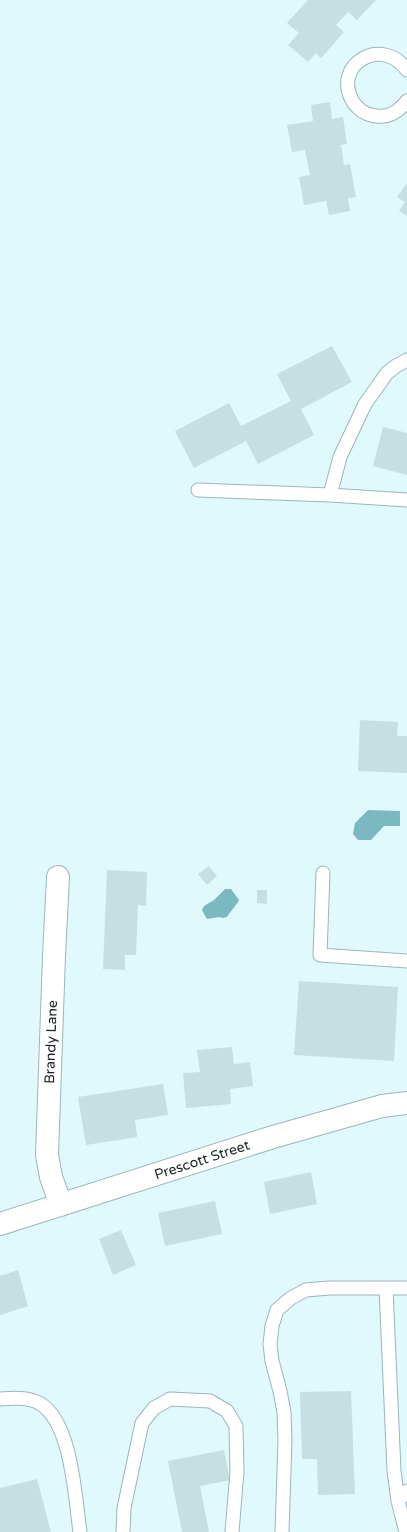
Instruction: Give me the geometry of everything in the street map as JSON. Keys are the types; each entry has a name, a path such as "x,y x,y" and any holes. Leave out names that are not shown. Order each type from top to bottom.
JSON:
{"street":[{"name":"Brandy Lane","path":"58,877 47,1155 51,1177 60,1205"},
{"name":"Prescott Street","path":"0,1224 273,1137 382,1106 407,1103"}],"lane":[{"path":"407,70 401,62 392,57 382,54 372,55 362,59 354,66 349,76 348,86 354,105 362,112 372,116 382,117 392,115 400,109 407,100"},
{"path":"330,495 340,457 365,404 387,374 396,366 407,360"},
{"path":"198,490 330,495 407,500"},
{"path":"322,873 320,955 407,960"},
{"path":"282,1532 285,1440 284,1412 272,1361 270,1344 272,1326 277,1310 291,1298 306,1290 328,1288 407,1288"},
{"path":"386,1288 394,1471 403,1496 406,1532"},
{"path":"0,1399 20,1398 39,1403 52,1414 64,1435 69,1455 80,1532"},
{"path":"122,1532 124,1508 142,1422 154,1408 170,1400 210,1401 227,1411 236,1426 237,1472 232,1532"}],"water":[{"path":"368,810 400,811 400,826 384,826 371,840 358,840 353,834 355,823"},
{"path":"225,889 231,889 239,900 238,902 227,917 207,919 202,910 204,906 214,900"}],"building":[{"path":"308,0 376,0 357,20 348,12 336,25 344,32 321,58 316,53 308,62 288,45 299,33 287,23"},
{"path":"330,102 332,119 343,117 347,144 341,145 344,165 350,164 356,197 348,198 350,211 329,215 326,201 304,205 299,177 310,175 305,150 292,152 287,125 313,121 311,105"},
{"path":"407,183 407,216 399,211 405,202 397,197"},
{"path":"332,346 352,382 301,409 314,435 258,464 246,441 194,468 175,431 229,403 241,426 291,401 277,374"},
{"path":"383,427 407,433 407,475 373,466"},
{"path":"360,720 398,722 397,736 407,736 407,773 358,771"},
{"path":"209,866 217,876 207,885 198,874"},
{"path":"107,870 147,872 146,906 138,905 136,955 125,955 125,970 103,969"},
{"path":"257,890 267,890 267,904 257,903"},
{"path":"299,981 398,987 394,1061 294,1055"},
{"path":"232,1047 234,1064 250,1062 253,1086 230,1089 231,1104 186,1108 183,1073 200,1072 197,1050"},
{"path":"163,1084 168,1115 135,1120 137,1137 86,1145 78,1097"},
{"path":"311,1172 317,1204 270,1214 264,1182"},
{"path":"215,1201 222,1234 165,1246 158,1213"},
{"path":"121,1230 136,1265 113,1275 99,1239"},
{"path":"18,1270 28,1306 0,1315 0,1276"},
{"path":"351,1391 355,1494 318,1495 317,1459 302,1459 300,1392"},
{"path":"224,1450 230,1480 200,1486 209,1532 182,1532 168,1461"},
{"path":"37,1479 51,1532 0,1532 0,1488"}]}
